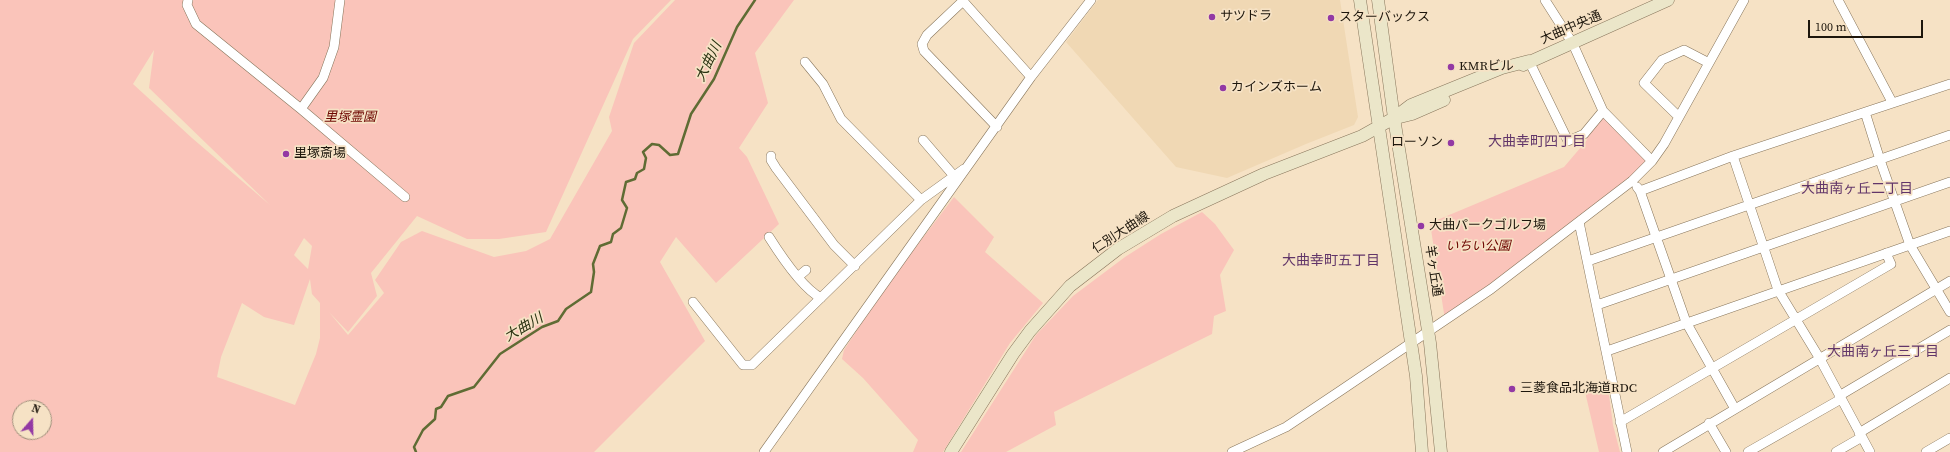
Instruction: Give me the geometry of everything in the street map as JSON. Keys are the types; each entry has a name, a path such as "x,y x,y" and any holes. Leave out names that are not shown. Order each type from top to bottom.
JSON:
{"main road":[{"path":"1360,0 1416,376 1422,452"},
{"name":"羊ヶ丘通","path":"1378,0 1394,118 1428,331 1441,452"},
{"name":"大曲中央通","path":"1378,127 1394,118 1411,105 1502,68 1529,61 1573,44 1668,0"},
{"name":"仁別大曲線","path":"951,452 1013,354 1030,331 1070,286 1118,249 1173,216 1264,174 1362,136 1378,127"}],"street":[{"path":"188,0 187,5 196,24 301,109 405,197"},
{"path":"301,109 323,78 334,47 340,0"},
{"path":"997,127 924,51 922,44 927,35 963,0 1031,77"},
{"path":"764,452 970,165 1031,77 1091,0"},
{"path":"1232,452 1286,427 1491,289 1632,181 1652,161 1679,117 1744,0"},
{"path":"1838,0 1892,102"},
{"path":"1548,1 1573,44 1603,111 1652,161"},
{"path":"1679,117 1644,83 1662,60 1684,50 1709,62"},
{"path":"1529,61 1568,141 1584,134 1603,111"},
{"path":"805,62 823,84 841,119 921,200"},
{"path":"1640,191 1733,156 1950,84"},
{"path":"1865,112 1910,245 1950,312"},
{"path":"1588,261 1950,135"},
{"path":"923,140 954,176"},
{"path":"771,156 773,164 810,214 842,254 855,266"},
{"path":"1733,156 1778,290 1820,359 1870,452"},
{"path":"694,302 743,365 752,366 921,200 970,165"},
{"path":"1632,181 1640,191 1686,322 1735,409"},
{"path":"1597,305 1950,182"},
{"path":"1579,222 1626,452"},
{"path":"1606,351 1950,231"},
{"path":"769,237 783,258 812,293 821,298"},
{"path":"1620,422 1712,370 1891,264 1886,253"},
{"path":"799,276 806,270"},
{"path":"1663,452 1950,281"},
{"path":"1748,452 1840,398 1950,330"},
{"path":"1836,452 1950,378"},
{"path":"1710,423 1726,452"},
{"path":"1926,452 1950,438"}],"shaded area":[{"path":"1098,0 1340,0 1358,117 1354,125 1227,178 1176,167 1066,42"}],"green space":[{"name":"里塚霊園","path":"0,0 671,0 633,39 546,232 499,239 467,239 417,216 371,273 377,296 348,332 329,312 348,335 384,293 375,280 401,242 422,231 494,257 526,251 550,239 612,131 609,117 634,43 675,0 794,0 755,53 768,103 739,148 747,157 779,224 716,283 676,237 660,262 705,341 594,452 0,452","holes":["154,50 149,88 270,205 192,138 133,84","304,238 312,246 308,269 294,255","310,279 312,294 320,303 320,338 316,354 295,405 217,377 221,357 242,303 264,317 294,325"]},
{"name":"いちい公園","path":"1603,111 1652,161 1445,320 1430,223 1564,167 1587,140 1584,134"},
{"path":"954,197 994,237 985,252 1043,303 1010,343 943,452 913,452 918,440 863,378 842,359 844,350 886,286"},
{"path":"1202,212 1215,224 1234,250 1220,275 1226,311 1214,316 1212,334 1054,412 1056,425 1006,452 961,452 1036,335 1073,296 1125,257 1161,234"},
{"path":"1607,380 1613,425 1620,452 1599,452 1586,396 1586,383"}],"waterway":[{"name":"大曲川","path":"416,452 414,447 423,430 435,419 436,409 441,407 448,396 474,387 500,354 542,327 558,321 566,309 591,292 594,272 593,264 600,246 611,242 613,234 621,228 627,208 622,200 626,182 635,179 637,173 644,169 646,158 643,152 652,144 659,145 670,155 678,154 691,114 714,79 737,27 755,0"}],"place":[{"name":"サツドラ","path":"1212,17"},
{"name":"スターバックス","path":"1331,18"},
{"name":"KMRビル","path":"1451,67"},
{"name":"カインズホーム","path":"1223,88"},
{"name":"ローソン","path":"1451,143"},
{"name":"里塚斎場","path":"286,154"},
{"name":"大曲パークゴルフ場","path":"1421,226"},
{"name":"三菱食品北海道RDC","path":"1512,389"}],"district":[{"name":"大曲幸町四丁目","path":"1537,142"},
{"name":"大曲南ヶ丘二丁目","path":"1857,189"},
{"name":"大曲幸町五丁目","path":"1331,261"},
{"name":"大曲南ヶ丘三丁目","path":"1883,352"}]}
